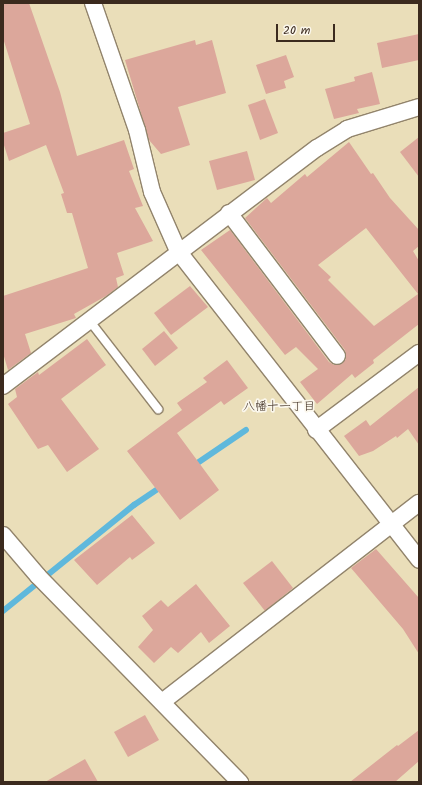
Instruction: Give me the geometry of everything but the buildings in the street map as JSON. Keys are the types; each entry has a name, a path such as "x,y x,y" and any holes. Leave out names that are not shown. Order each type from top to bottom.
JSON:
{"street":[{"path":"93,3 137,130 152,192 178,251 390,526 419,560"},
{"path":"3,386 178,251 317,148 347,129 419,107"},
{"path":"230,213 337,356"},
{"path":"316,430 419,353"},
{"path":"162,702 419,503"},
{"path":"3,535 38,576 240,782"}],"lane":[{"path":"89,320 158,409"}],"waterway":[{"path":"193,466 246,430"},
{"path":"3,611 134,505 164,485"}],"district":[{"name":"八幡十一丁目","path":"279,407"}]}
